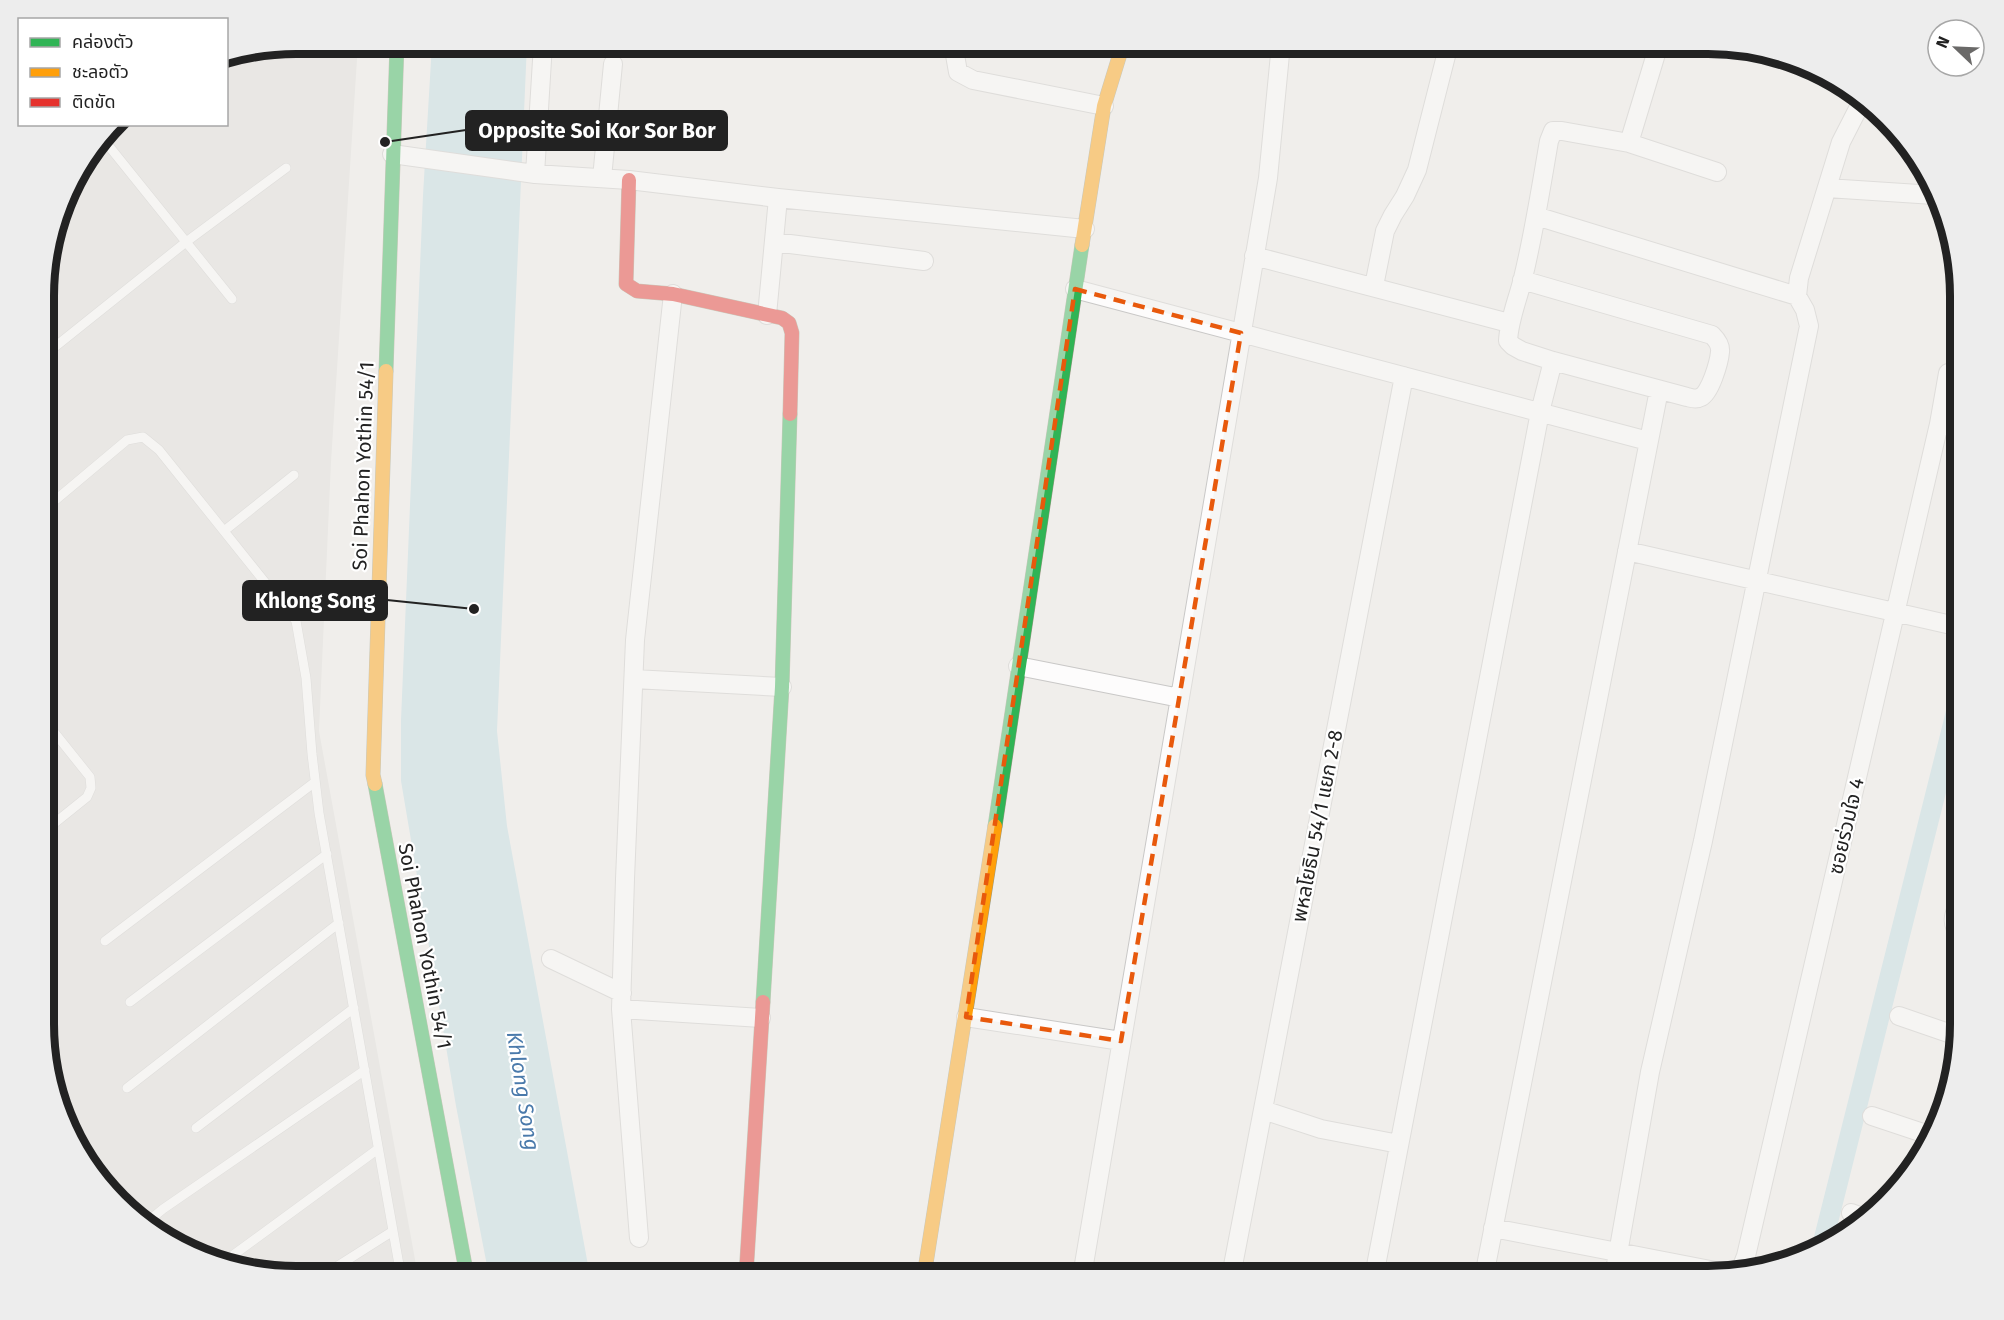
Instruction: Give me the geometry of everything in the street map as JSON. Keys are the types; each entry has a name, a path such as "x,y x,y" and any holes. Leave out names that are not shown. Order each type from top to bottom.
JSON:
{"street":[{"name":"Soi Phahon Yothin 54/1","path":"397,54 374,775 465,1266"},
{"path":"535,174 542,54"},
{"path":"955,54 958,72 972,80 1104,106"},
{"path":"926,1266 966,1017 1104,106 1121,54"},
{"path":"1084,1266 1268,178 1280,54"},
{"path":"1374,286 1385,231 1406,196 1417,170 1446,54"},
{"path":"1629,143 1656,54"},
{"path":"602,178 613,64"},
{"path":"1616,1266 1650,1072 1703,842 1809,326 1805,310 1797,296 1799,279 1841,142 1859,107"},
{"path":"1522,280 1707,333 1718,340 1720,353 1711,384 1704,396 1697,399 1553,361 1513,346 1508,341 1509,323 1522,280 1549,141 1553,131 1629,143 1717,172"},
{"path":"392,154 535,174 629,180 778,198 1085,229"},
{"path":"629,180 626,284 638,291 673,294 782,318 789,323 792,333 782,687 747,1266"},
{"path":"1827,188 1928,195"},
{"path":"767,315 778,198"},
{"path":"1536,216 1797,296"},
{"path":"774,242 924,261"},
{"path":"1254,256 1509,323"},
{"path":"1075,289 1648,441"},
{"path":"639,1238 622,1001 635,640 673,294"},
{"path":"1376,1266 1540,412 1553,361"},
{"name":"ซอยร่วมใจ 4","path":"1743,1263 1940,424 1948,373"},
{"name":"พหลโยธิน 54/1 แยก 2-8","path":"1233,1266 1404,376"},
{"path":"1486,1266 1659,390"},
{"path":"1940,424 1950,426"},
{"path":"1627,551 1950,625"},
{"path":"1018,666 1180,698"},
{"path":"634,679 782,687"},
{"path":"551,959 622,1001 762,1018"},
{"path":"1899,1016 1949,1033"},
{"path":"966,1017 1121,1041"},
{"path":"1263,1110 1321,1129 1400,1144"},
{"path":"1872,1116 1924,1133"},
{"path":"1493,1228 1692,1266"}],"lane":[{"path":"108,145 232,299"},
{"path":"54,348 186,242 286,168"},
{"path":"54,501 127,440 143,437 159,450 296,621 306,678 315,782 399,1266"},
{"path":"224,531 294,475"},
{"path":"54,732 90,777 91,788 87,797 54,824"},
{"path":"105,941 315,782"},
{"path":"130,1002 327,854"},
{"path":"127,1088 339,923"},
{"path":"196,1128 354,1008"},
{"path":"152,1218 364,1070"},
{"path":"231,1257 378,1149"},
{"path":"338,1266 393,1231"}],"highlighted area":[{"path":"1075,289 1241,333 1121,1041 966,1017"}],"shaded area":[{"path":"357,54 331,462 319,731 416,1266 265,1264 218,1253 175,1234 125,1195 86,1145 72,1116 62,1086 56,1055 54,1024 54,296 56,265 67,218 86,175 124,126 228,126 228,64 265,56"}],"water":[{"path":"431,54 527,54 497,731 507,826 588,1266 487,1266 456,1106 401,781 401,720 423,195"}],"waterway":[{"path":"1824,1236 1950,736"}],"traffic: fast":[{"path":"386,371 397,54"},
{"path":"995,826 1082,245"},
{"path":"763,1002 782,687 790,414"},
{"path":"375,784 465,1266"}],"traffic: slow":[{"path":"1082,245 1104,106 1120,54"},
{"path":"375,784 373,775 386,371"},
{"path":"926,1266 995,826"}],"traffic: jam":[{"path":"629,180 626,284 637,291 673,294 782,318 789,323 792,333 790,414"},
{"path":"747,1266 763,1002"}],"place":[{"name":"Opposite Soi Kor Sor Bor","path":"385,142"},
{"name":"Khlong Song","path":"474,609"}]}
